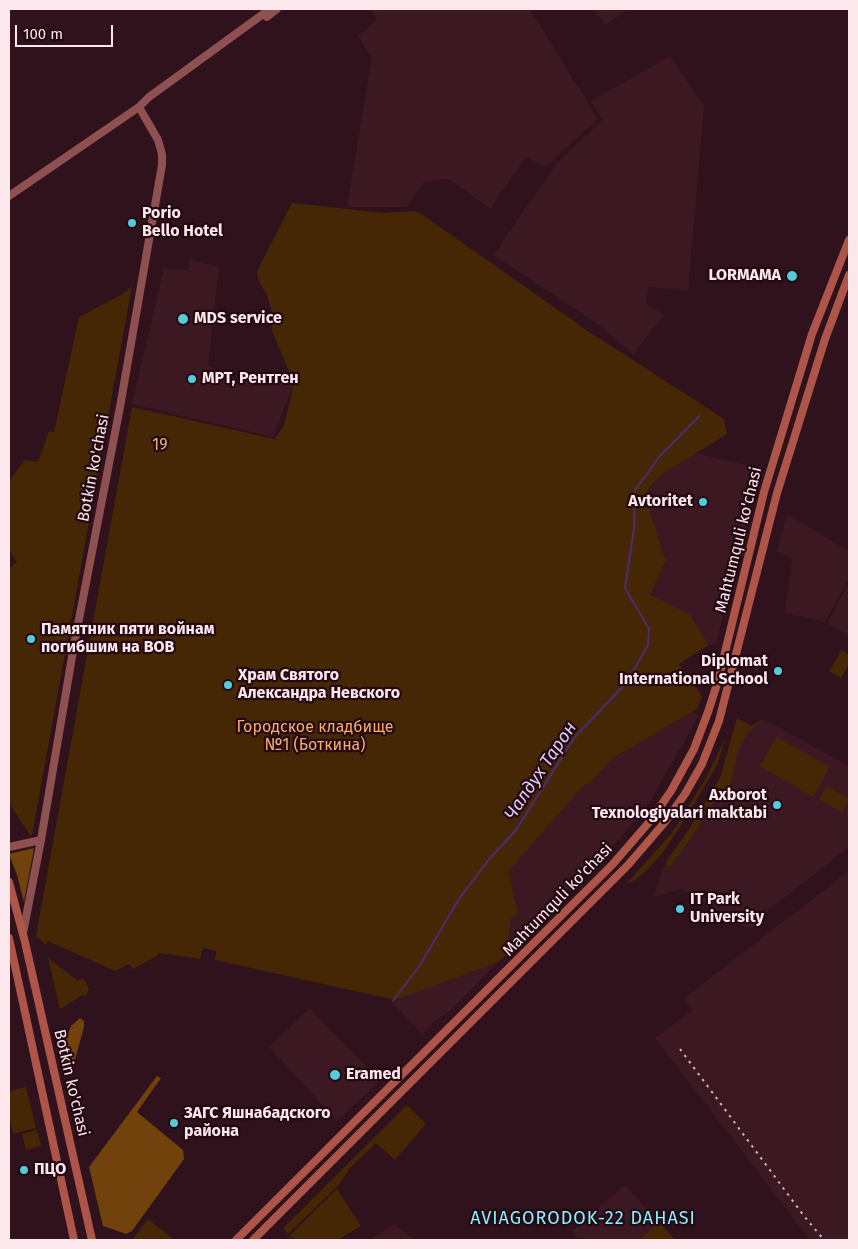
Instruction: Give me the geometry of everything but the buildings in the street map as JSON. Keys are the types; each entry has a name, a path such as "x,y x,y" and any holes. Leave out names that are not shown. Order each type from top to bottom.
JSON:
{"main road":[{"name":"Mahtumquli ko'chasi","path":"236,1240 612,865 642,832 667,798 694,749 713,697 764,492 812,334 849,240"},
{"name":"Mahtumquli ko'chasi","path":"254,1240 628,865 665,822 685,794 702,764 719,721 777,493 825,339 849,275"},
{"path":"812,334 825,339"},
{"name":"Botkin ko'chasi","path":"9,882 23,933 92,1240"},
{"name":"Botkin ko'chasi","path":"9,938 74,1240"},
{"path":"56,1157 73,1153"},
{"path":"246,1230 254,1240"}],"street":[{"path":"9,196 138,106 270,9"},
{"path":"138,106 151,101 278,9"},
{"name":"Botkin ko'chasi","path":"23,933 41,840 74,645 120,407 162,165 162,154 158,140 138,106"},
{"path":"9,846 41,840"}],"shaded area":[{"path":"370,9 530,9 598,119 545,167 526,157 490,209 449,179 424,182 407,207 347,207 372,58 358,36 377,20"},
{"path":"593,9 628,9 606,25"},
{"path":"670,56 704,106 688,290 648,287 646,304 665,315 633,354 595,322 493,255 557,163 602,120 591,101"},
{"name":"MDS service","path":"189,259 219,267 208,366 237,379 274,384 275,379 294,383 273,437 132,404 164,268 188,271"},
{"path":"696,453 757,468 752,491 752,503 716,644 709,645 690,615 650,595 666,560 660,548 660,542 651,515 648,489 661,475"},
{"path":"787,514 849,551 849,579 825,622 785,613 792,559 777,551"},
{"path":"849,583 849,636 827,623"},
{"path":"693,712 699,715 649,803 621,837 502,959 506,952 511,919 518,913 508,872 584,785 591,782 613,758"},
{"name":"Axborot Texnologiyalari maktabi","path":"737,718 751,726 763,719 849,766 849,847 761,916 754,927 745,927 680,889 654,897 658,881 668,859 688,831 720,778"},
{"path":"34,848 24,902 9,854"},
{"path":"849,871 849,1240 810,1240 655,1038 693,1010 684,998"},
{"path":"498,962 452,1009 435,1021 422,1034 393,1004 396,1000 419,990"},
{"path":"310,1008 380,1081 337,1121 269,1047"},
{"path":"80,1018 84,1021 84,1027 74,1063 65,1074 62,1053 63,1045 71,1026"},
{"path":"157,1076 161,1078 137,1112 183,1150 184,1159 132,1231 126,1234 103,1226 89,1167"},
{"path":"625,1185 659,1222 640,1240 578,1240 572,1231"},
{"path":"394,1224 416,1240 370,1240 377,1235"}],"green space":[{"name":"Городское кладбище №1 (Боткина)","path":"292,203 383,213 415,211 423,215 588,331 724,419 727,434 661,475 648,489 651,515 660,542 660,548 666,560 650,595 690,615 709,645 679,664 702,696 697,709 613,758 591,782 584,785 508,872 518,913 511,919 506,953 502,959 395,1000 215,960 216,951 203,948 200,959 159,953 133,969 129,964 115,971 48,941 46,945 36,936 132,407 274,439 284,426 294,383 272,331 272,312 267,295 258,280 257,271"},
{"path":"132,286 32,835 30,835 9,803 9,569 17,562 9,550 9,481 25,460 38,462 49,431 54,432 79,317 121,295"},
{"path":"842,650 849,655 849,664 841,678 829,671"},
{"path":"737,718 751,726 763,719 748,732 737,753 732,780 726,791 721,791 670,867 665,865 720,778"},
{"path":"726,737 717,765 663,852 634,881 627,883 672,833 706,778"},
{"path":"777,737 830,767 813,797 760,766"},
{"path":"827,786 849,799 842,813 819,799"},
{"path":"48,958 77,980 82,979 86,982 89,989 86,996 82,995 60,1009"},
{"path":"26,1087 36,1128 13,1134 9,1115 9,1091"},
{"path":"407,1105 426,1124 395,1160 376,1143 350,1168 337,1187 288,1234 283,1228"},
{"path":"37,1130 41,1146 26,1150 22,1134"},
{"path":"337,1189 361,1226 337,1240 296,1240 289,1236"},
{"path":"148,1219 150,1221 175,1240 132,1240"},
{"path":"658,1222 675,1240 640,1240"}],"waterway":[{"name":"Чалдух Тарон","path":"393,1001 420,965 459,899 490,858 516,830 574,738 627,682 648,645 649,629 625,588 634,529 635,490 660,456 699,416"}],"railway":[{"path":"680,1049 804,1216 824,1240"}],"place":[{"name":"Porio Bello Hotel","path":"132,223"},
{"name":"LORMAMA","path":"792,276"},
{"name":"MDS service","path":"183,319"},
{"name":"МРТ, Рентген","path":"192,379"},
{"name":"Avtoritet","path":"703,502"},
{"name":"Памятник пяти войнам погибшим на ВОВ","path":"31,639"},
{"name":"Diplomat International School","path":"778,671"},
{"name":"Храм Святого Александра Невского","path":"228,685"},
{"name":"Axborot Texnologiyalari maktabi","path":"777,805"},
{"name":"IT Park University","path":"680,909"},
{"name":"Eramed","path":"335,1075"},
{"name":"ЗАГС Яшнабадского района","path":"174,1123"},
{"name":"ПЦО","path":"24,1170"}],"district":[{"name":"AVIAGORODOK-22 DAHASI","path":"583,1219"}],"park label":[{"name":"19","path":"160,446"}]}
